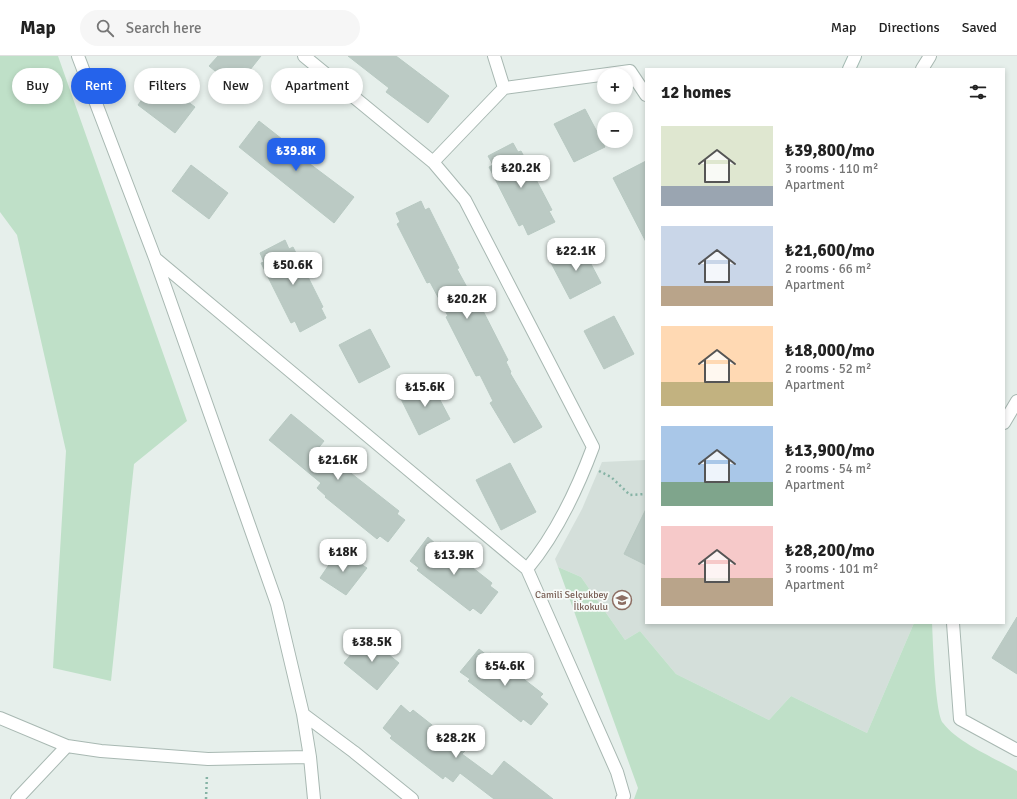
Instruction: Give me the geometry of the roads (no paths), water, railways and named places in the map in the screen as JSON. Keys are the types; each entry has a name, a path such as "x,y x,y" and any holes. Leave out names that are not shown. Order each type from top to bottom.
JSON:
{"street":[{"path":"78,56 155,258 277,604 302,714 310,757 314,799"},
{"path":"304,56 433,162 465,200 593,447 580,482 544,549 527,569"},
{"path":"494,56 504,88"},
{"path":"849,68 855,56"},
{"path":"923,68 930,56"},
{"path":"433,162 504,88 630,71 645,94"},
{"path":"155,258 527,569 617,772 624,796 622,799"},
{"path":"1005,421 1017,401"},
{"path":"953,624 960,719 1017,750"},
{"path":"302,714 354,752 412,799"},
{"path":"0,718 67,746 101,751 208,759 310,757"},
{"path":"17,799 67,746"}],"place":[{"name":"Camili Selçukbey İlkokulu","path":"622,600"}]}
